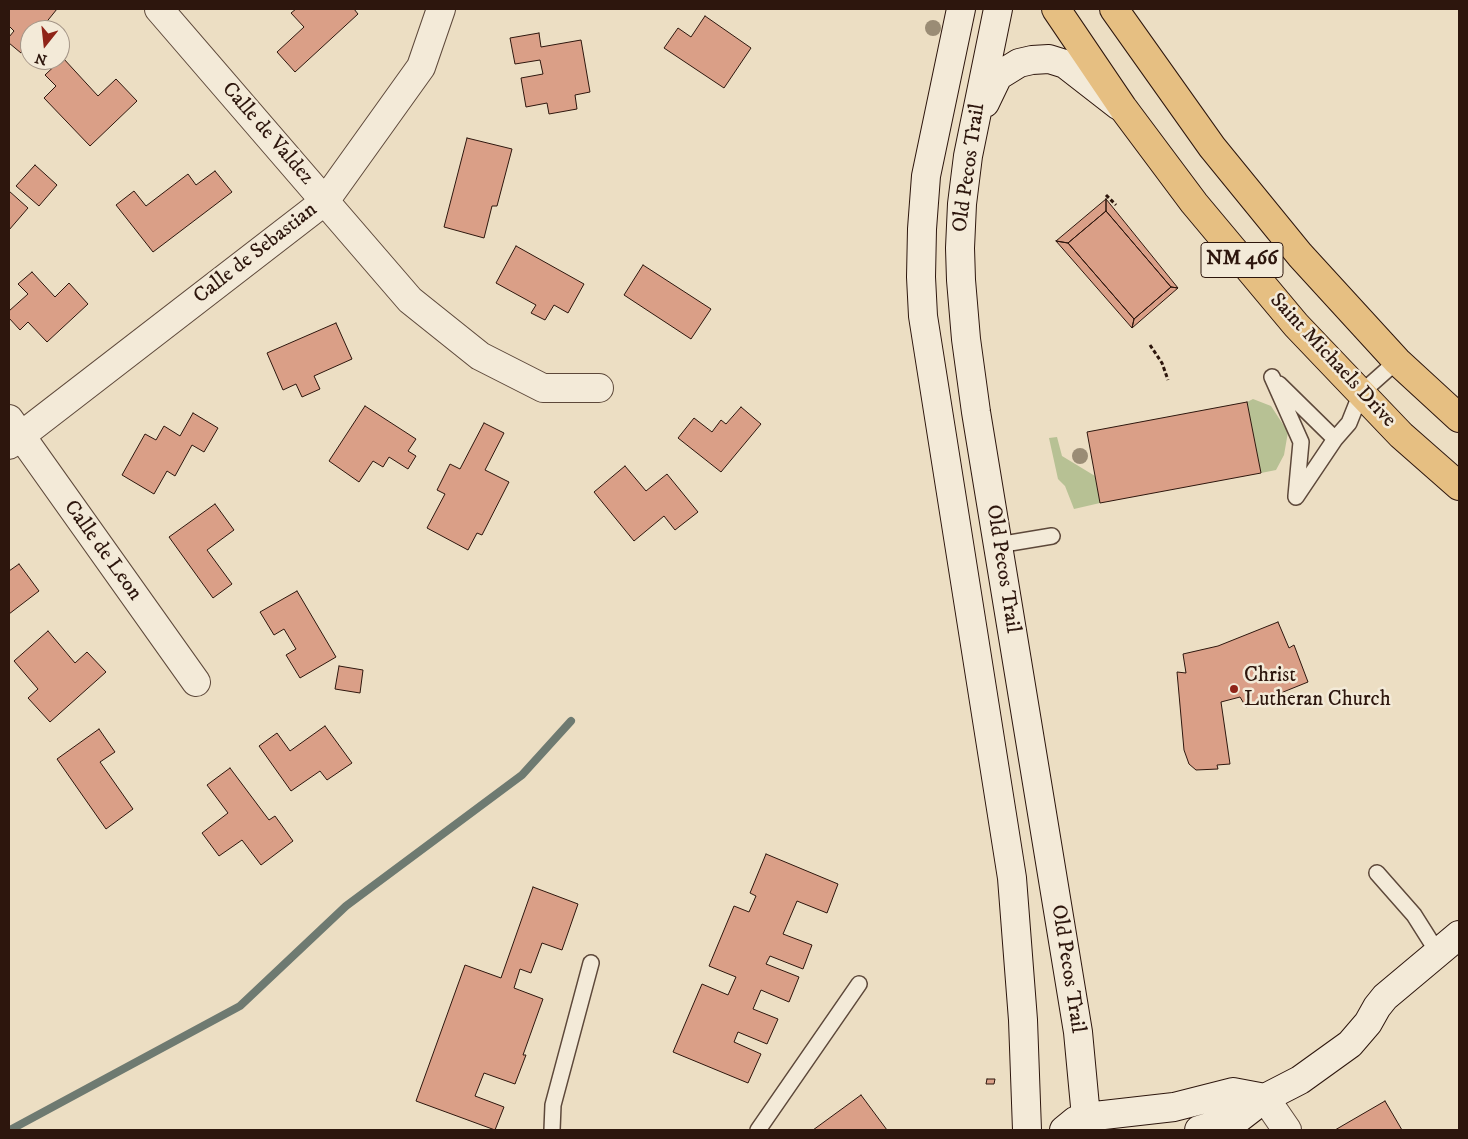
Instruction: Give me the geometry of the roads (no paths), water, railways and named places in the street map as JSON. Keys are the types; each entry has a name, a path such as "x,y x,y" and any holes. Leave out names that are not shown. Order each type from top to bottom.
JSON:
{"main road":[{"name":"Calle de Valdez","path":"159,9 410,300 480,356 543,388 599,388"},
{"name":"Calle de Sebastian","path":"13,434 325,200 421,67 441,9"},
{"name":"Old Pecos Trail","path":"961,9 926,176 922,229 921,277 923,316 1012,878 1023,1020 1027,1130"},
{"name":"Old Pecos Trail","path":"998,9 968,156 962,204 961,280 966,339 976,412 1078,1032 1079,1126"},
{"name":"Saint Michaels Drive","path":"1056,9 1123,108 1194,203 1283,310 1401,434 1459,486"},
{"name":"NM 466","path":"1114,9 1212,147 1300,255 1397,361 1459,418"},
{"path":"968,156 993,84 998,76 1019,63 1049,59 1065,64 1123,108"},
{"name":"Calle de Leon","path":"13,434 196,682"},
{"path":"1199,1130 1239,1118 1265,1098 1300,1080 1350,1044 1368,1023 1385,997 1459,935"},
{"path":"1079,1126 1233,1092 1265,1098 1287,1130"}],"lane":[{"path":"1335,439 1272,376 1301,442 1296,497 1335,439 1349,423 1361,393 1397,361"},
{"path":"998,545 1052,536"},
{"path":"1377,873 1414,916 1438,953"},
{"path":"552,1130 553,1105 591,963"},
{"path":"758,1130 859,984"}],"waterway":[{"path":"10,1130 240,1006 346,906 522,775 571,721"}],"place":[{"name":"Christ Lutheran Church","path":"1234,689"}]}
